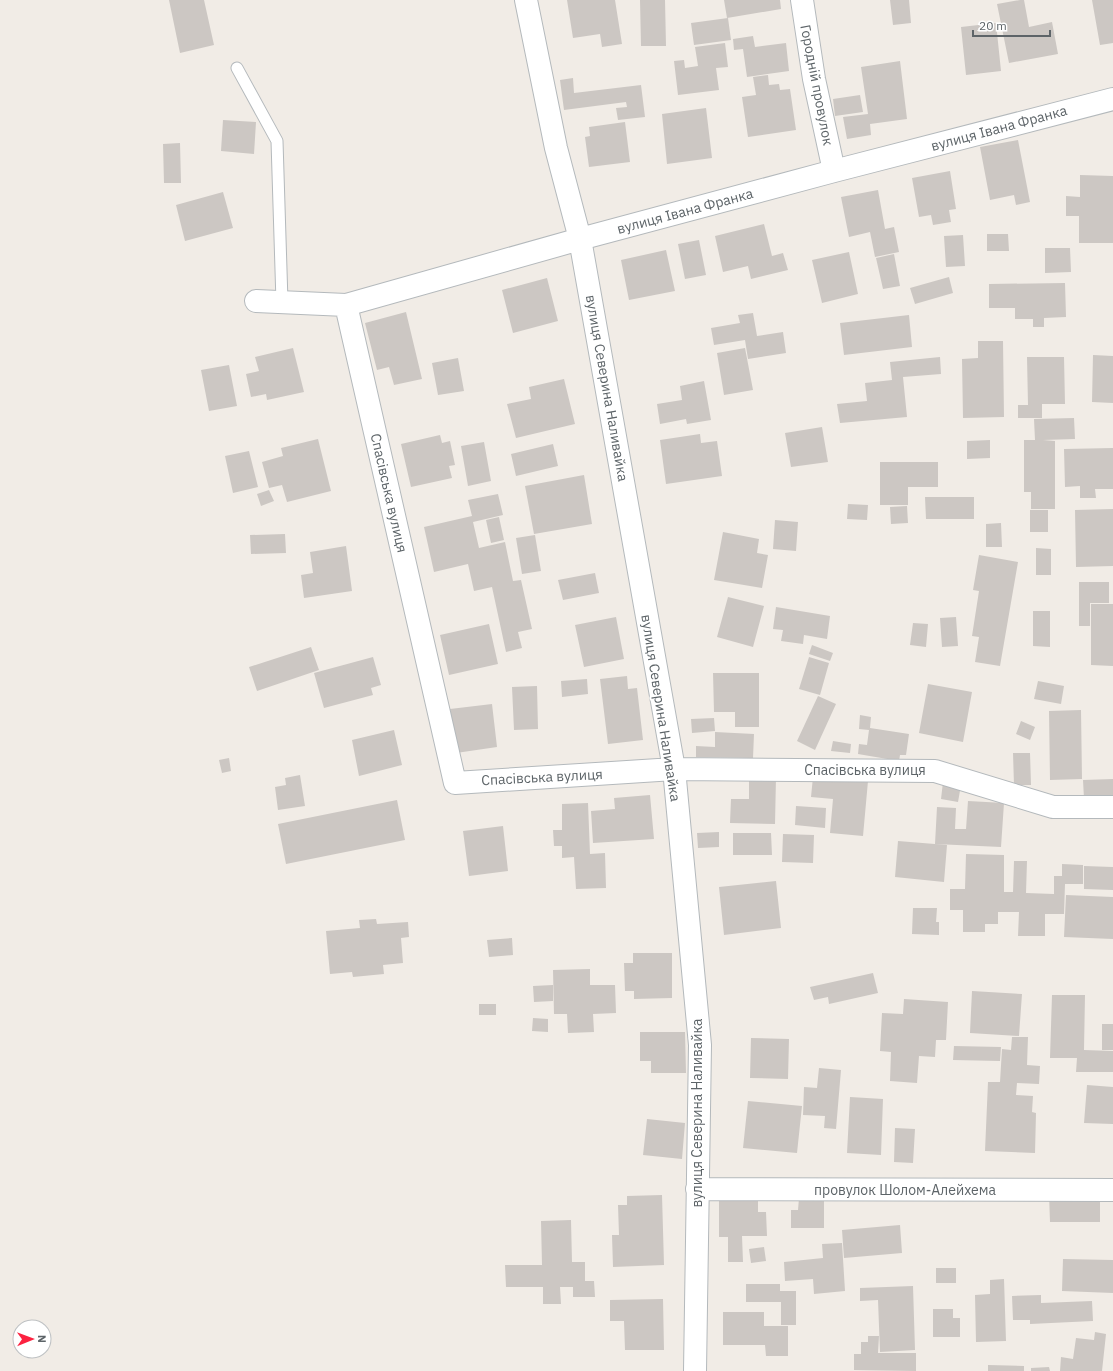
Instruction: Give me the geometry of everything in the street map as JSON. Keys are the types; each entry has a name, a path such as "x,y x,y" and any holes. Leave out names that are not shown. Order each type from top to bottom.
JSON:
{"street":[{"name":"вулиця Северина Наливайка","path":"526,0 556,148 580,239 674,769 700,1045 695,1371"},
{"name":"Городній провулок","path":"802,0 814,79 834,171"},
{"name":"вулиця Івана Франка","path":"256,301 346,305 580,239 1113,98"},
{"name":"Спасівська вулиця","path":"346,305 455,783 674,769 935,771 1053,807 1113,807"},
{"name":"провулок Шолом-Алейхема","path":"697,1189 1113,1190"}],"lane":[{"path":"237,68 277,141 282,302"}],"building":[{"path":"169,0 204,0 214,45 180,53"},
{"path":"567,0 615,0 622,44 602,47 600,34 573,38"},
{"path":"640,0 665,0 666,46 641,46"},
{"path":"724,0 780,0 781,9 727,18"},
{"path":"890,0 909,0 911,23 893,25"},
{"path":"1024,0 1029,27 1052,22 1058,54 1009,63 997,4"},
{"path":"1092,0 1113,0 1113,43 1100,45"},
{"path":"728,18 731,40 694,45 691,23"},
{"path":"996,23 1001,71 966,75 961,27"},
{"path":"753,36 755,47 786,43 789,71 747,77 743,49 734,50 733,39"},
{"path":"725,43 728,67 716,68 719,90 678,95 674,61 684,60 685,68 698,66 695,47"},
{"path":"900,61 907,119 870,124 871,135 847,139 843,117 868,114 861,67"},
{"path":"768,75 769,85 779,84 780,90 790,89 796,130 748,137 742,97 756,95 753,77"},
{"path":"573,78 574,93 641,85 645,117 618,120 616,108 627,107 626,102 564,110 560,80"},
{"path":"860,95 863,112 835,116 833,99"},
{"path":"706,108 712,158 667,164 662,114"},
{"path":"223,120 256,122 254,154 221,151"},
{"path":"625,122 630,162 589,167 585,137 590,136 589,127"},
{"path":"1018,140 1030,202 1016,205 1014,195 990,200 980,147"},
{"path":"180,143 181,183 164,183 163,144"},
{"path":"950,171 956,209 949,210 951,222 933,225 931,215 919,217 912,178"},
{"path":"1080,175 1113,176 1113,243 1079,243 1079,216 1066,216 1066,196 1080,197"},
{"path":"878,190 885,229 894,227 899,252 875,257 870,232 849,237 841,197"},
{"path":"223,192 233,228 185,241 176,205"},
{"path":"764,224 772,256 783,253 788,270 751,279 748,266 723,272 715,236"},
{"path":"987,234 1008,234 1009,251 987,251"},
{"path":"963,235 965,266 946,267 944,236"},
{"path":"699,240 706,275 685,279 678,244"},
{"path":"1045,248 1070,248 1071,272 1045,273"},
{"path":"666,250 675,291 629,300 621,260"},
{"path":"849,252 858,294 822,303 812,260"},
{"path":"894,254 900,286 883,289 876,258"},
{"path":"949,277 953,293 915,304 910,288"},
{"path":"547,278 558,321 513,333 502,290"},
{"path":"1065,283 1066,317 1044,318 1044,327 1033,327 1033,319 1015,319 1015,308 989,308 989,284"},
{"path":"406,312 422,379 394,385 389,367 377,370 365,323"},
{"path":"753,313 757,336 783,332 786,353 748,359 745,340 714,345 711,328 740,323 738,315"},
{"path":"909,315 912,347 844,355 840,323"},
{"path":"978,341 1003,341 1004,417 963,418 962,359 978,358"},
{"path":"293,348 304,392 267,400 266,394 251,397 246,374 259,371 255,357"},
{"path":"745,348 753,390 724,395 717,353"},
{"path":"1093,355 1113,356 1113,403 1092,402"},
{"path":"940,357 941,374 903,377 907,417 840,423 837,404 867,401 865,383 892,380 890,362"},
{"path":"1027,357 1064,357 1065,404 1042,404 1042,418 1018,418 1018,405 1028,405"},
{"path":"458,358 464,391 438,395 432,363"},
{"path":"229,365 237,406 209,411 201,370"},
{"path":"564,379 575,424 516,438 507,404 531,399 529,387"},
{"path":"704,381 711,420 687,424 686,419 660,424 657,404 682,400 680,386"},
{"path":"1074,418 1075,439 1043,440 1055,441 1055,509 1031,509 1031,492 1024,492 1024,440 1035,440 1034,419"},
{"path":"822,427 828,462 791,467 785,433"},
{"path":"700,434 701,443 717,441 722,476 666,484 660,440"},
{"path":"440,435 442,443 450,441 455,465 449,466 452,478 411,487 401,444"},
{"path":"318,439 331,491 287,502 282,485 269,488 262,462 283,456 281,448"},
{"path":"990,440 990,458 967,459 967,441"},
{"path":"484,442 491,481 468,486 461,446"},
{"path":"553,444 558,466 516,476 511,454"},
{"path":"1113,448 1113,489 1095,489 1096,498 1080,498 1080,486 1065,487 1064,449"},
{"path":"249,451 258,487 233,493 225,456"},
{"path":"880,462 938,462 938,487 908,487 908,505 880,505"},
{"path":"584,475 592,524 534,534 525,486"},
{"path":"269,490 274,501 261,506 257,494"},
{"path":"498,494 503,515 473,522 479,548 505,542 513,581 521,580 532,629 518,632 522,648 506,652 492,587 474,591 468,564 434,572 424,527 472,516 468,500"},
{"path":"925,497 974,497 974,519 926,519"},
{"path":"848,504 868,505 867,520 847,519"},
{"path":"907,506 908,523 891,524 890,507"},
{"path":"1113,509 1113,566 1076,567 1075,510"},
{"path":"1030,510 1048,510 1048,532 1030,532"},
{"path":"499,517 504,540 491,543 486,520"},
{"path":"775,520 798,522 796,551 773,549"},
{"path":"1001,523 1002,547 986,547 986,524"},
{"path":"723,532 759,539 757,553 768,555 762,588 714,580"},
{"path":"285,534 286,553 251,554 250,535"},
{"path":"535,535 541,571 522,574 516,538"},
{"path":"346,546 352,591 304,598 301,575 313,573 310,552"},
{"path":"1036,548 1051,549 1051,575 1036,575"},
{"path":"979,555 1018,562 1000,666 975,662 979,637 972,636 979,591 973,590"},
{"path":"595,573 599,593 563,600 558,580"},
{"path":"1079,582 1109,582 1109,603 1090,603 1090,626 1079,626"},
{"path":"728,597 764,606 753,647 717,637"},
{"path":"1091,604 1113,604 1113,666 1091,665"},
{"path":"776,607 830,616 827,639 804,635 803,644 781,641 783,630 773,629"},
{"path":"1033,611 1050,611 1050,647 1033,646"},
{"path":"616,617 624,659 584,667 575,625"},
{"path":"956,617 958,646 942,647 940,618"},
{"path":"913,623 928,624 926,647 910,645"},
{"path":"489,624 498,664 449,675 440,635"},
{"path":"812,645 833,653 830,661 809,654"},
{"path":"311,647 319,670 257,691 249,667"},
{"path":"373,657 381,685 371,688 373,695 324,708 314,673"},
{"path":"809,657 829,663 820,695 799,689"},
{"path":"713,673 759,673 759,727 735,727 735,712 714,712"},
{"path":"627,676 628,689 637,688 643,740 608,744 600,679"},
{"path":"587,679 588,694 562,697 561,681"},
{"path":"1038,681 1064,686 1061,704 1034,699"},
{"path":"928,684 972,692 963,742 919,733"},
{"path":"537,686 538,729 514,730 512,687"},
{"path":"818,696 836,704 815,750 797,741"},
{"path":"492,704 497,747 456,753 450,709"},
{"path":"1081,710 1082,779 1050,780 1049,711"},
{"path":"860,715 871,717 870,728 909,734 906,755 900,755 899,761 858,754 859,744 867,745 869,730 859,729"},
{"path":"714,718 715,731 692,733 691,719"},
{"path":"1021,721 1035,727 1030,740 1016,734"},
{"path":"394,730 402,765 359,776 352,740"},
{"path":"715,732 754,734 753,758 696,757 696,746 715,747"},
{"path":"833,741 851,744 850,753 831,751"},
{"path":"1013,753 1030,753 1031,785 1014,785"},
{"path":"229,758 231,771 222,773 219,760"},
{"path":"300,775 305,806 278,810 275,787 286,785 285,778"},
{"path":"749,776 776,777 775,824 730,823 731,799 749,799"},
{"path":"813,777 868,781 863,836 830,833 833,799 811,797"},
{"path":"1113,779 1113,798 1084,799 1083,780"},
{"path":"943,782 961,785 958,802 941,799"},
{"path":"650,795 654,839 593,843 591,811 615,809 614,798"},
{"path":"397,800 405,840 286,864 278,824"},
{"path":"968,801 1004,803 1001,847 935,844 937,807 956,808 955,829 966,829"},
{"path":"588,803 590,854 605,853 606,888 576,889 574,857 562,858 562,846 554,846 553,830 562,830 562,804"},
{"path":"796,806 826,808 825,828 795,825"},
{"path":"503,826 508,871 469,876 463,831"},
{"path":"719,832 719,847 698,848 697,833"},
{"path":"733,833 771,833 772,855 733,855"},
{"path":"783,834 814,835 813,863 782,862"},
{"path":"898,841 947,845 944,882 895,877"},
{"path":"966,854 1004,855 1004,892 1013,892 1014,861 1027,861 1026,893 1054,894 1054,876 1062,876 1062,864 1083,865 1083,884 1065,884 1064,914 1045,914 1045,936 1018,936 1019,912 998,912 998,924 985,924 985,932 963,932 963,910 950,910 950,889 965,889"},
{"path":"1084,866 1113,867 1113,890 1084,889"},
{"path":"776,881 781,928 724,935 719,887"},
{"path":"1066,895 1113,897 1113,939 1064,937"},
{"path":"913,908 937,908 936,922 939,922 939,935 912,934"},
{"path":"376,919 377,924 408,922 409,937 401,938 403,963 383,965 384,974 353,977 352,972 330,974 326,931 360,928 359,920"},
{"path":"512,938 513,955 489,957 487,940"},
{"path":"633,953 672,953 672,998 634,999 634,991 625,991 624,963 633,963"},
{"path":"590,969 590,985 615,985 616,1013 593,1014 594,1032 568,1033 567,1014 554,1014 553,970"},
{"path":"873,973 878,993 829,1004 828,997 814,1000 810,987"},
{"path":"553,985 553,1001 534,1002 533,986"},
{"path":"972,991 1022,994 1019,1036 970,1033"},
{"path":"1052,995 1085,995 1084,1050 1113,1051 1113,1072 1076,1072 1077,1058 1050,1058"},
{"path":"904,999 948,1002 946,1040 936,1040 935,1057 919,1056 917,1083 890,1081 891,1052 880,1051 882,1013 903,1014"},
{"path":"479,1004 496,1004 496,1015 479,1015"},
{"path":"533,1018 548,1019 548,1032 532,1031"},
{"path":"1102,1024 1113,1024 1113,1050 1102,1050"},
{"path":"640,1032 685,1032 686,1073 651,1073 651,1061 640,1061"},
{"path":"1012,1037 1028,1037 1027,1065 1040,1066 1039,1084 1017,1083 1016,1095 1033,1096 1032,1112 1036,1113 1035,1153 985,1151 988,1082 1000,1082 1002,1049 1011,1050"},
{"path":"751,1038 789,1039 788,1079 750,1078"},
{"path":"954,1046 1001,1047 1000,1061 953,1060"},
{"path":"819,1068 841,1070 836,1129 824,1128 825,1116 803,1115 804,1087 817,1088"},
{"path":"1087,1085 1113,1087 1113,1124 1084,1123"},
{"path":"850,1097 883,1099 881,1155 847,1153"},
{"path":"748,1101 802,1106 797,1153 743,1148"},
{"path":"647,1119 685,1123 682,1159 643,1155"},
{"path":"895,1128 915,1129 913,1163 894,1162"},
{"path":"758,1190 758,1212 766,1212 767,1236 742,1236 743,1262 728,1262 728,1237 719,1237 719,1191"},
{"path":"1100,1193 1100,1222 1050,1222 1049,1194"},
{"path":"662,1195 664,1265 613,1267 612,1235 619,1235 618,1205 627,1205 627,1196"},
{"path":"799,1198 824,1198 824,1228 791,1228 791,1210 798,1210"},
{"path":"571,1220 572,1262 585,1262 585,1281 594,1281 595,1297 573,1297 573,1287 560,1287 561,1304 543,1304 543,1287 506,1287 505,1265 542,1265 541,1221"},
{"path":"900,1225 902,1253 844,1258 842,1230"},
{"path":"842,1243 845,1291 814,1294 813,1279 785,1281 784,1262 823,1258 822,1244"},
{"path":"764,1247 766,1261 751,1263 749,1249"},
{"path":"1063,1259 1113,1260 1113,1293 1062,1291"},
{"path":"936,1268 956,1268 956,1283 936,1283"},
{"path":"1004,1279 1006,1341 976,1342 975,1295 990,1294 990,1280"},
{"path":"746,1284 780,1284 780,1291 796,1291 796,1325 781,1325 781,1302 746,1302"},
{"path":"913,1286 915,1350 880,1352 878,1300 860,1301 860,1288"},
{"path":"1041,1295 1041,1303 1092,1301 1093,1321 1030,1324 1030,1320 1013,1320 1012,1296"},
{"path":"663,1299 664,1350 625,1350 624,1321 610,1321 610,1300"},
{"path":"933,1309 953,1309 953,1318 960,1318 960,1337 933,1337"},
{"path":"723,1312 764,1312 764,1326 788,1326 788,1356 766,1356 765,1345 723,1345"},
{"path":"1095,1332 1106,1334 1102,1371 1060,1371 1061,1357 1073,1359 1076,1338 1094,1340"},
{"path":"868,1336 879,1336 878,1353 916,1353 916,1371 854,1370 854,1354 861,1354 861,1342 868,1342"},
{"path":"988,1365 1024,1366 1024,1371 988,1371"},
{"path":"1049,1367 1050,1371 1031,1371 1031,1368"}]}
